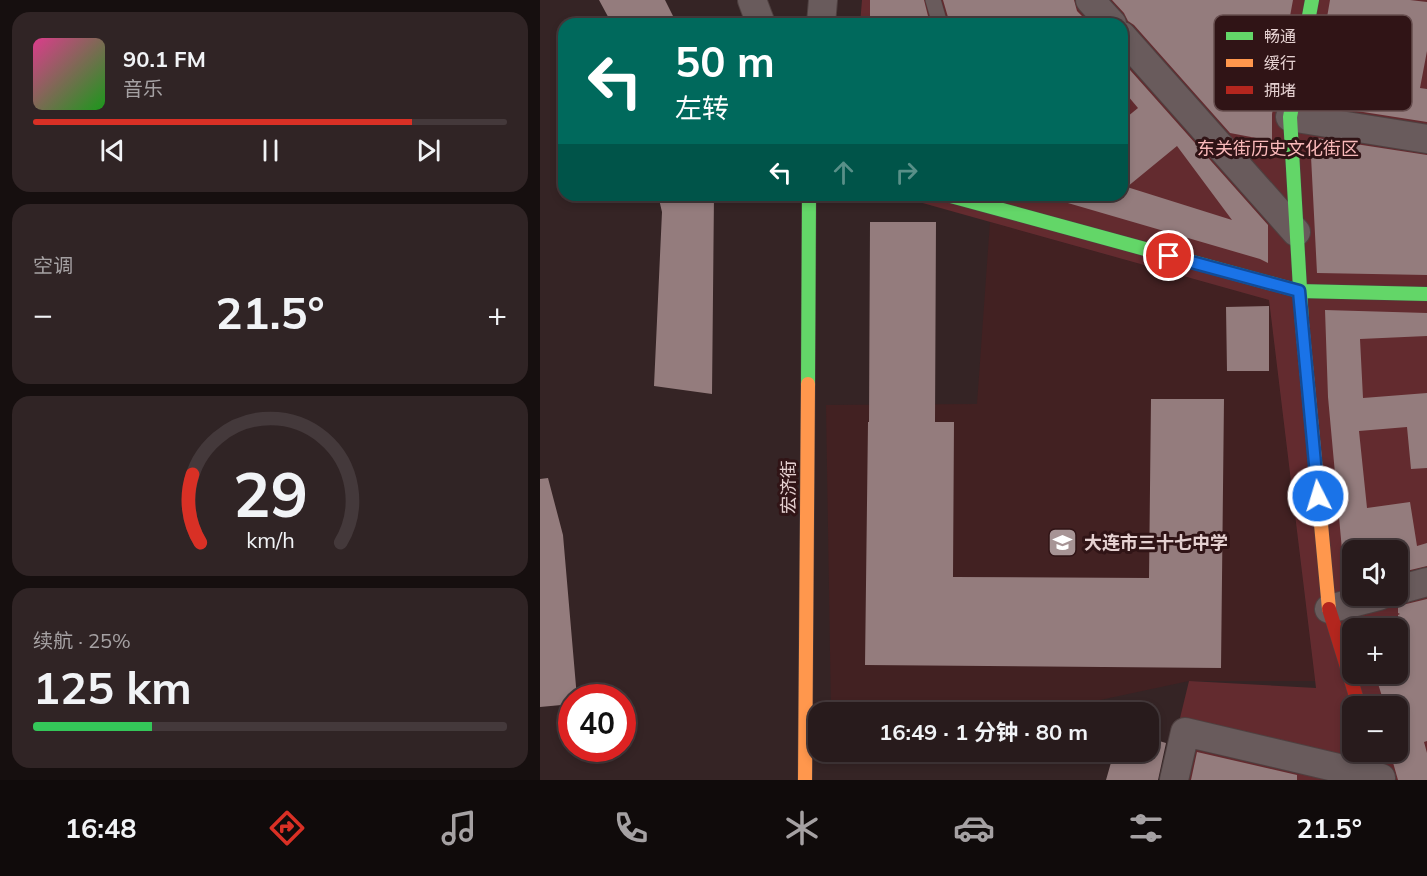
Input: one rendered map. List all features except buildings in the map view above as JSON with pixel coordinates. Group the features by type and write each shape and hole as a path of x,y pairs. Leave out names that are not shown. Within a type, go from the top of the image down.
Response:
{"street":[{"path":"752,0 759,18"},
{"path":"822,18 824,0"},
{"path":"1090,0 1106,18"},
{"path":"1309,15 1312,0"},
{"path":"1128,43 1296,232"},
{"path":"1291,111 1299,291 1329,609 1356,696"},
{"path":"1290,117 1427,139"},
{"name":"宏济街","path":"805,780 809,201"},
{"path":"994,202 1299,291 1427,294"},
{"path":"1408,587 1427,582"},
{"path":"1329,609 1342,606"},
{"path":"1174,780 1185,732 1379,770"}],"lane":[{"path":"933,0 938,18"}],"shaded area":[{"name":"大连市三十七中学","path":"990,222 1269,300 1315,681 1189,681 1091,702 831,702 826,405 977,404"}],"green space":[{"name":"东关街历史文化街区","path":"862,0 1427,0 1427,780 1165,780 1189,681 1316,688 1269,300 915,201 1128,201 1128,18 860,18"}],"traffic: fast":[{"path":"1309,15 1312,0"},
{"path":"1291,111 1302,323"},
{"path":"808,384 809,201"},
{"path":"969,201 1299,291 1427,294"}],"traffic: slow":[{"path":"1302,323 1329,609"},
{"path":"805,780 808,384"}],"traffic: jam":[{"path":"1329,609 1356,696"}],"place":[{"name":"大连市三十七中学","path":"1063,543"}],"route":[{"path":"1169,256 1299,291 1318,496"}]}
